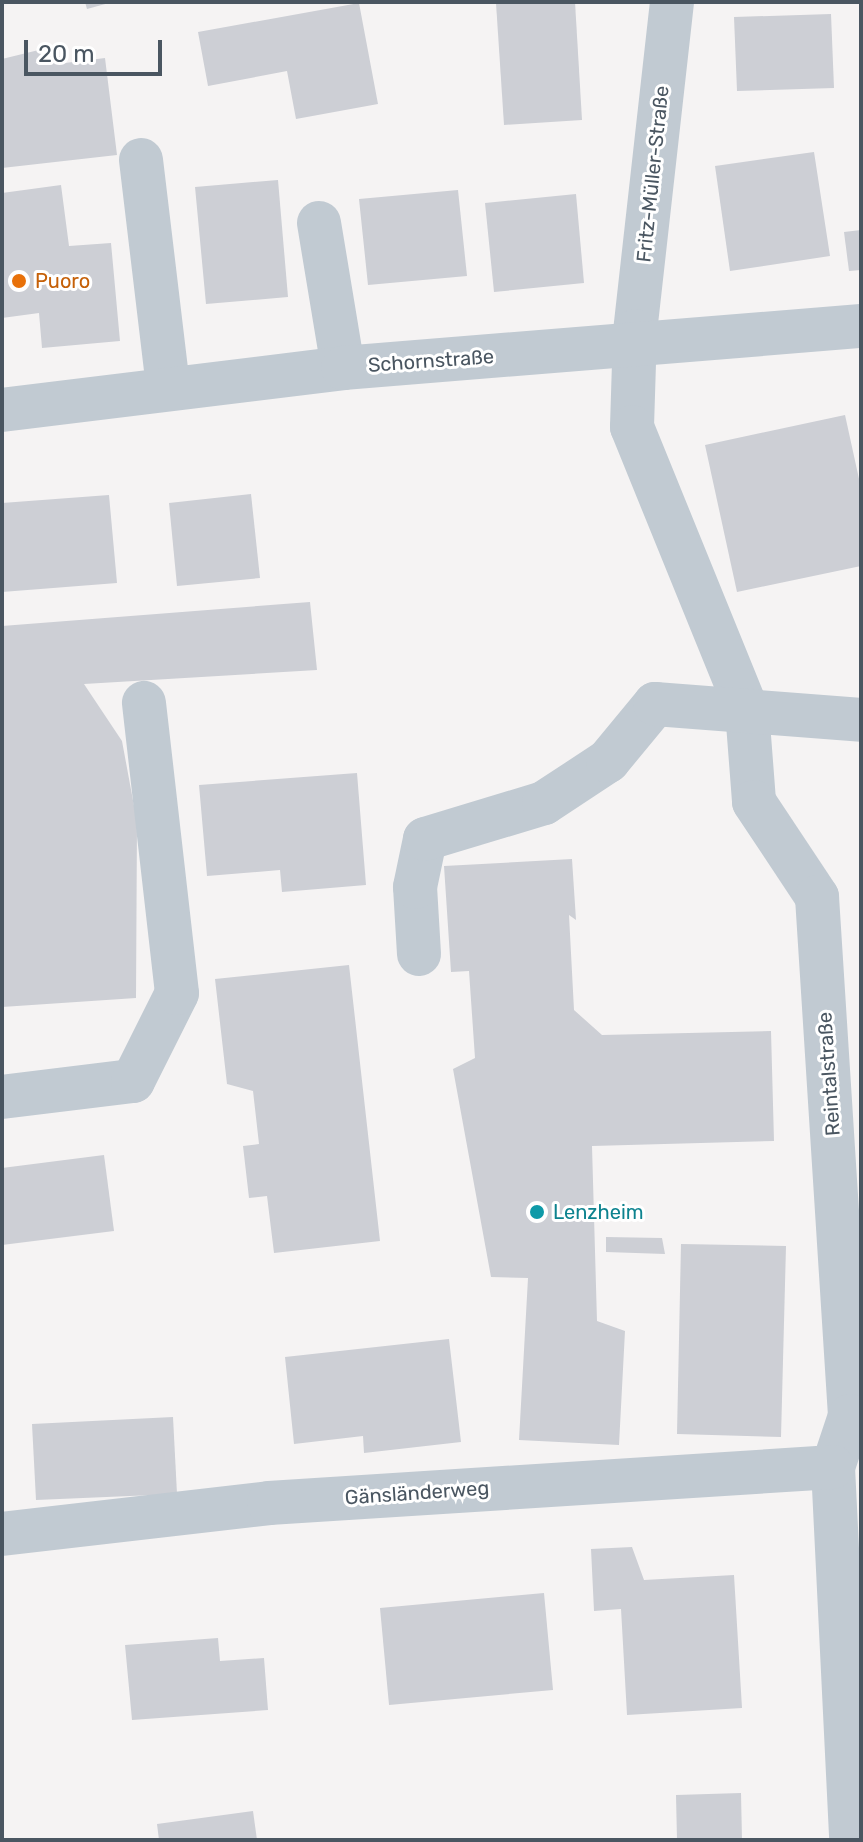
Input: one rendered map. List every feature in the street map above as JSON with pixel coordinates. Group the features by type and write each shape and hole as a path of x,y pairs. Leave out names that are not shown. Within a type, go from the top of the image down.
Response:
{"street":[{"name":"Fritz-Müller-Straße","path":"636,346 672,2"},
{"path":"141,160 168,388"},
{"path":"319,223 343,368"},
{"name":"Schornstraße","path":"2,410 343,368 861,326"},
{"name":"Reintalstraße","path":"636,346 632,427 747,710 754,802 817,897 856,1417 833,1467 851,1840"},
{"path":"2,1097 133,1081 177,993 144,703"},
{"path":"419,954 415,887 425,839 544,803 608,761 655,704 861,720"},
{"name":"Gänsländerweg","path":"2,1534 269,1503 833,1467"}],"building":[{"path":"85,2 109,2 109,3 87,9"},
{"path":"575,2 582,120 504,125 496,3"},
{"path":"359,3 378,104 296,119 287,71 208,86 198,32"},
{"path":"831,14 834,88 737,91 734,17"},
{"path":"51,47 65,63 105,58 117,155 2,168 2,59"},
{"path":"814,152 830,256 730,271 715,166"},
{"path":"278,180 288,297 206,304 195,187"},
{"path":"61,185 69,246 111,243 120,341 42,348 39,313 2,318 2,193"},
{"path":"458,190 467,276 368,285 359,199"},
{"path":"576,194 584,283 494,292 485,203"},
{"path":"861,230 861,270 849,271 844,232"},
{"path":"845,415 861,488 861,566 737,592 705,445"},
{"path":"251,494 260,578 177,586 169,503"},
{"path":"109,495 117,583 2,592 2,503"},
{"path":"310,602 317,670 84,684 122,741 137,822 136,998 2,1007 2,626"},
{"path":"357,773 366,885 282,892 280,870 207,876 199,785"},
{"name":"Lenzheim","path":"572,859 576,920 569,915 574,1010 602,1035 771,1031 774,1141 592,1146 597,1321 625,1331 619,1445 519,1440 528,1278 491,1277 453,1069 475,1058 469,971 451,972 444,866"},
{"path":"349,965 380,1241 274,1253 267,1196 249,1198 243,1146 259,1144 253,1091 227,1084 215,979"},
{"path":"104,1155 114,1231 2,1245 2,1168"},
{"path":"606,1237 662,1238 665,1254 606,1252"},
{"path":"681,1244 786,1246 781,1437 677,1434"},
{"path":"449,1339 461,1442 364,1453 363,1436 294,1444 285,1357"},
{"path":"173,1417 177,1494 36,1500 32,1424"},
{"path":"632,1547 644,1580 734,1575 742,1708 627,1715 621,1609 594,1611 591,1549"},
{"path":"544,1593 553,1690 389,1705 380,1608"},
{"path":"218,1638 220,1661 264,1658 268,1710 132,1720 125,1645"},
{"path":"741,1793 742,1840 677,1840 676,1795"},
{"path":"253,1811 257,1840 159,1840 157,1824"}],"place":[{"name":"Puoro","path":"19,281"},
{"name":"Lenzheim","path":"537,1212"}]}
